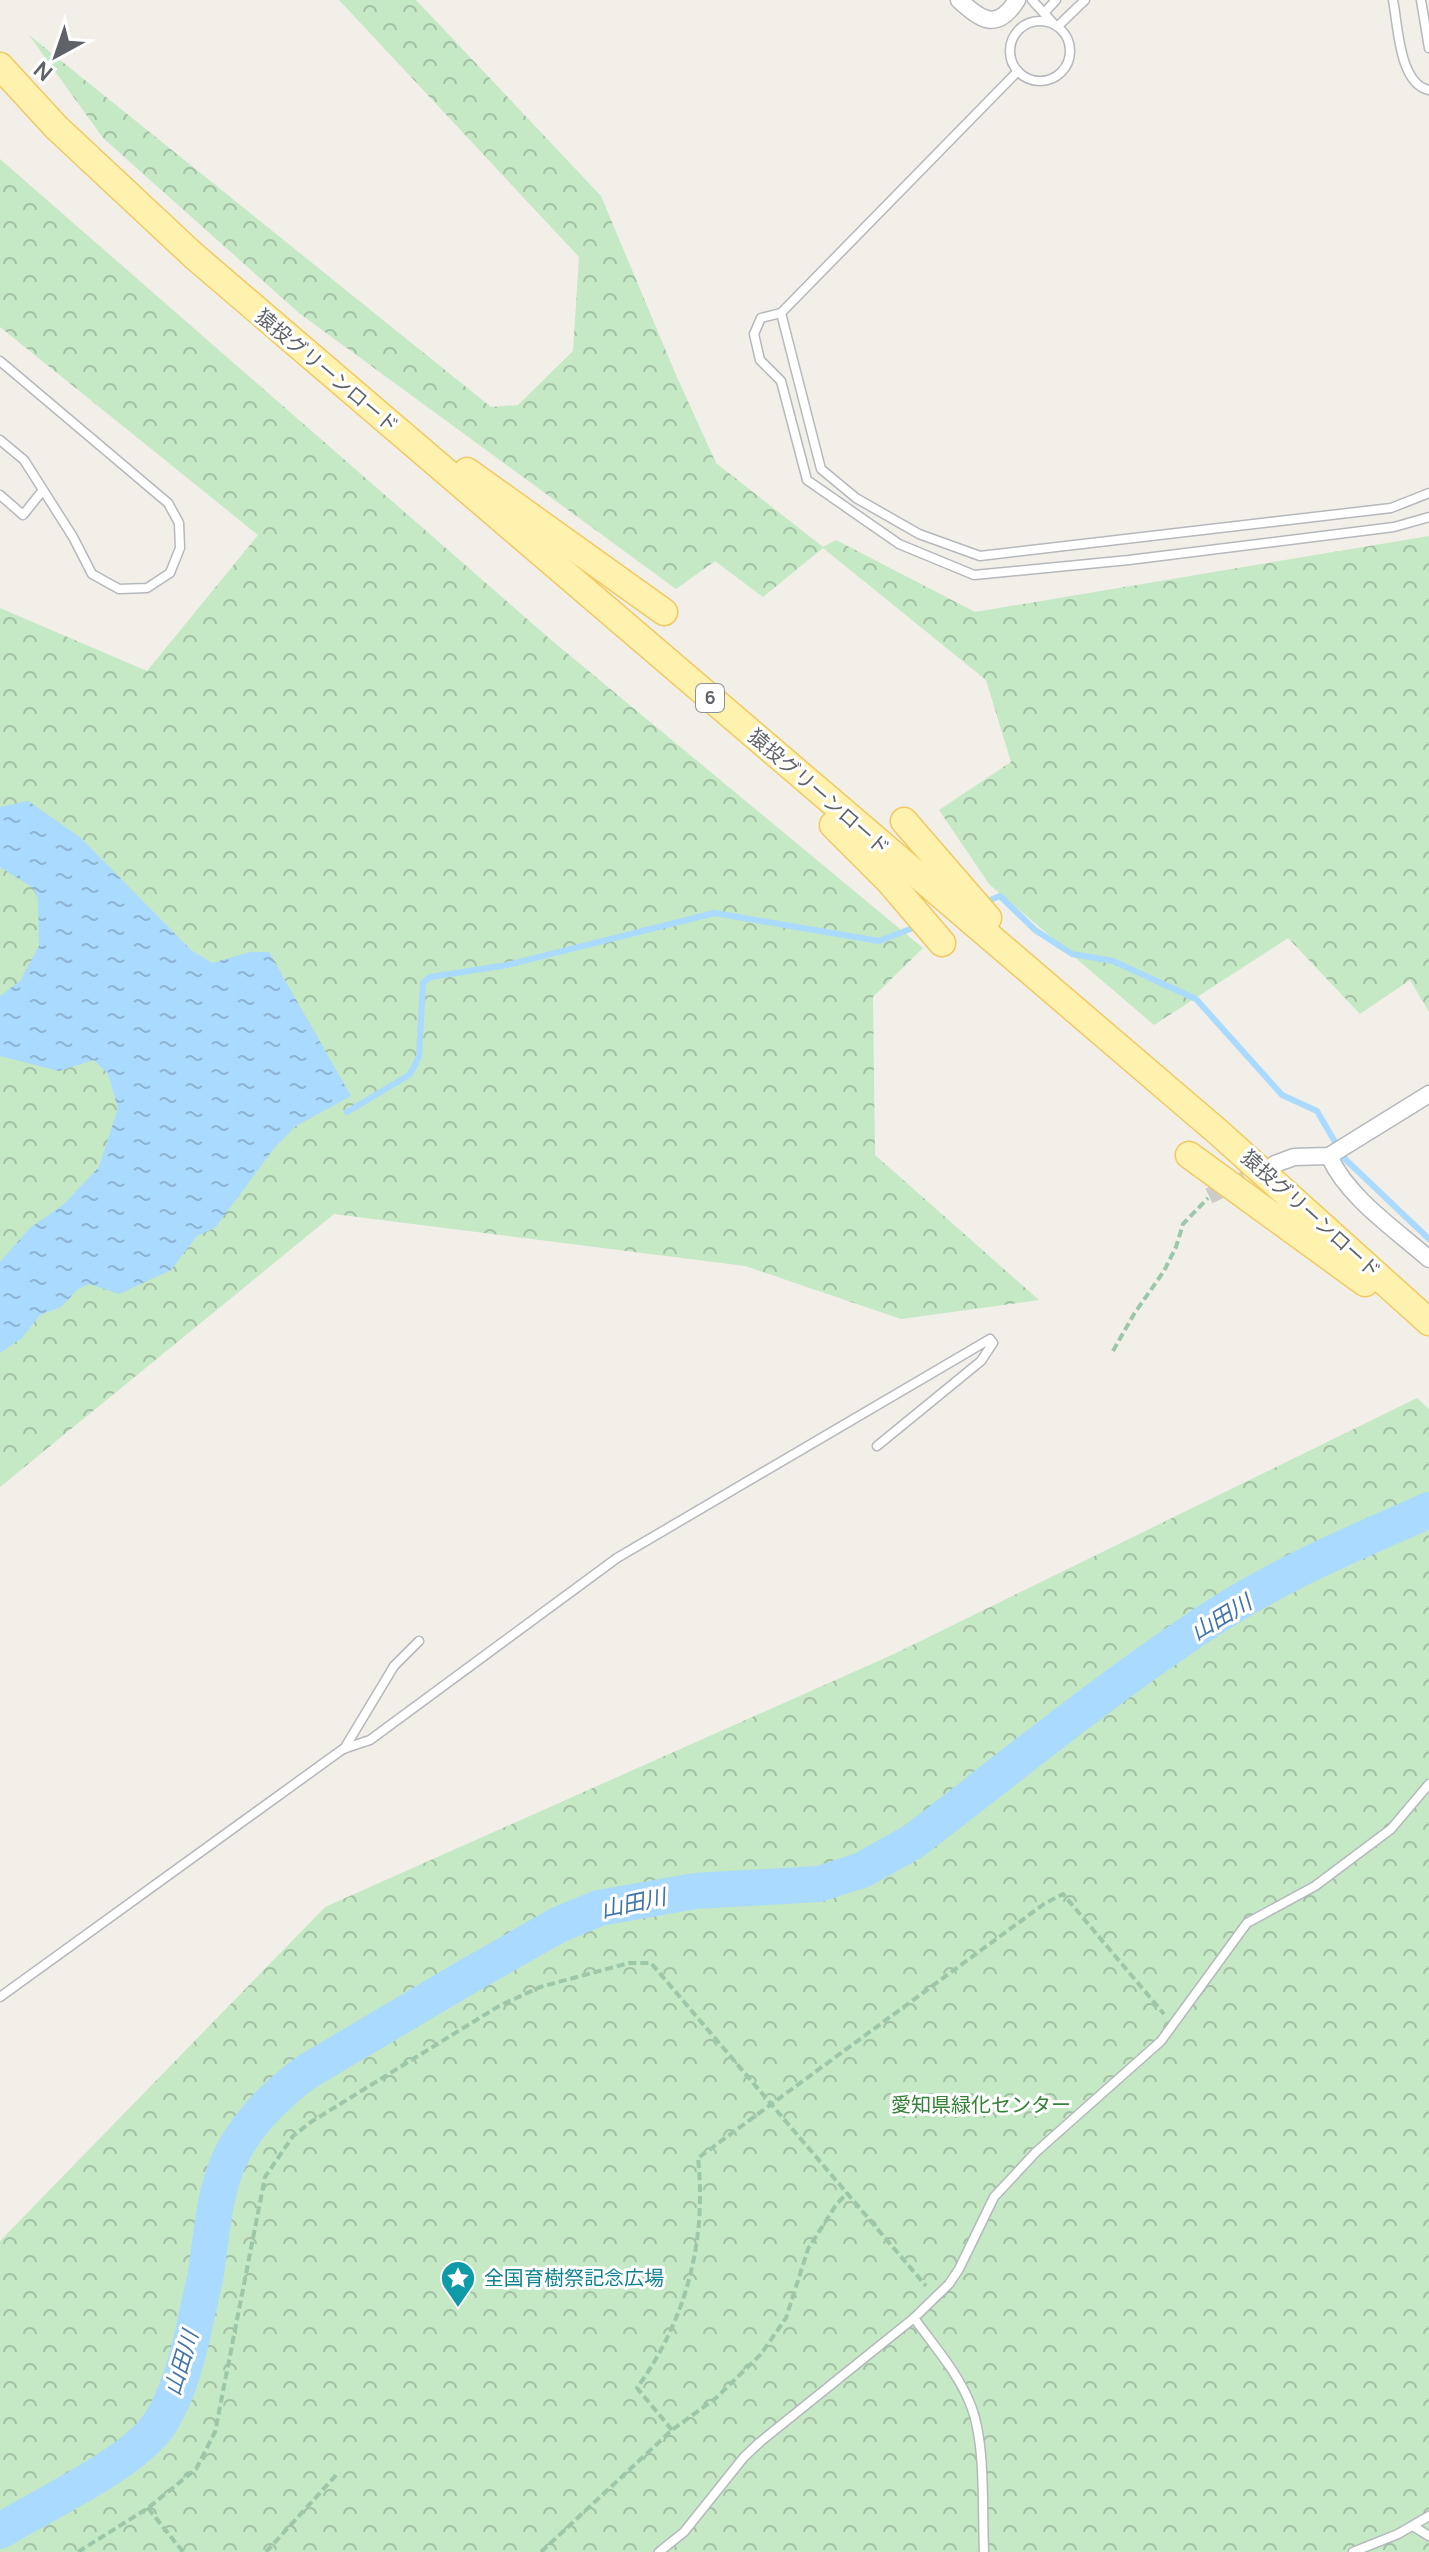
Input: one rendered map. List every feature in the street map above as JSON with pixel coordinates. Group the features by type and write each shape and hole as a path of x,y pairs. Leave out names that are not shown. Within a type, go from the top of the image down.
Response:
{"main road":[{"name":"猿投グリーンロード","path":"0,66 119,189 1218,1132 1429,1322"},
{"path":"358,397 509,499 664,612"},
{"path":"544,556 579,595 819,811 889,881 942,943"},
{"path":"904,821 950,878 992,922 1183,1094 1218,1132"},
{"path":"1189,1155 1429,1330"}],"street":[{"path":"959,0 982,20 996,20 1017,0"},
{"path":"1275,1164 1294,1157 1329,1156 1429,1094"},
{"path":"1329,1156 1336,1172 1361,1199 1429,1259"}],"lane":[{"path":"1032,0 1068,37 1071,47 1070,58 1060,75 1040,82 1030,80 1018,71 1011,59 1010,49 1017,31 1034,21 1056,25"},
{"path":"1044,13 1056,0"},
{"path":"1056,25 1085,0"},
{"path":"1393,0 1409,77 1429,90"},
{"path":"1421,0 1429,48"},
{"path":"1018,71 781,313 761,318 754,334 760,360 781,381 807,480 899,544 974,575 1129,560 1394,527 1429,517"},
{"path":"781,313 821,469 856,498 919,534 980,556 1391,508 1429,493"},
{"path":"0,361 168,503 179,523 180,548 170,573 147,588 119,589 92,574 24,460 0,440"},
{"path":"0,495 23,515 43,490"},
{"path":"0,1997 343,1749 370,1740 617,1558 990,1339 993,1343 981,1361 877,1446"},
{"path":"343,1749 394,1666 419,1641"},
{"path":"659,2552 684,2532 744,2457 760,2442 914,2318 935,2297 959,2269 994,2197 1012,2175 1161,2041 1247,1923 1315,1886 1391,1829 1429,1784"},
{"path":"914,2318 971,2404 978,2431 984,2552"},
{"path":"1353,2552 1429,2516"},
{"path":"1413,2526 1429,2536"}],"path":[{"path":"1113,1351 1164,1271 1183,1224 1209,1196"},
{"path":"672,2430 637,2388 670,2334 690,2280 700,2213 698,2158 1044,1904 1063,1894 1173,2025"},
{"path":"78,2552 148,2508 196,2469 215,2432 265,2177 293,2136 499,2006 540,1987 629,1963 651,1963 935,2297"},
{"path":"541,2552 672,2430 716,2398 761,2354 786,2318 808,2249 847,2193"},
{"path":"266,2552 339,2472"},
{"path":"148,2508 183,2552"}],"green space":[{"path":"339,0 416,0 601,196 716,463 823,547 836,540 975,612 1429,536 1429,1012 1410,980 1360,1014 1288,938 1154,1025 989,884 939,810 1011,762 986,680 823,548 763,597 715,561 676,589 299,313 103,138 29,35 491,407 518,405 573,351 579,257"},
{"path":"0,159 550,639 923,948 873,997 875,1155 1039,1300 901,1319 745,1266 334,1214 0,1487 0,608 147,671 258,535 0,327"},
{"name":"愛知県緑化センター","path":"1417,1398 1429,1409 1429,2552 0,2552 0,2241 325,1907 894,1654"}],"water":[{"path":"28,801 81,838 191,950 212,963 250,952 269,952 351,1096 296,1126 275,1147 215,1228 197,1236 171,1270 119,1294 89,1284 78,1289 61,1307 40,1315 22,1338 0,1353 0,1262 30,1228 64,1204 99,1167 118,1108 108,1074 94,1060 59,1071 0,1056 0,996 20,981 39,946 38,899 33,888 0,867 0,807"}],"waterway":[{"path":"985,902 1000,896 1035,930 1072,954 1113,961 1196,999 1282,1095 1317,1111 1345,1159 1429,1239"},
{"path":"347,1112 409,1075 413,1069 419,1056 423,983 430,977 507,965 714,913 879,941 918,926"},
{"name":"山田川","path":"0,2531 109,2468 130,2453 160,2423 176,2391 187,2356 206,2273 218,2195 227,2164 258,2116 308,2071 558,1925 599,1908 695,1891 819,1884 862,1870 914,1841 1100,1697 1216,1616 1293,1572 1429,1510"}],"tunnel":[{"path":"1209,1196 1265,1169"}],"place":[{"name":"全国育樹祭記念広場","path":"458,2309"}]}
